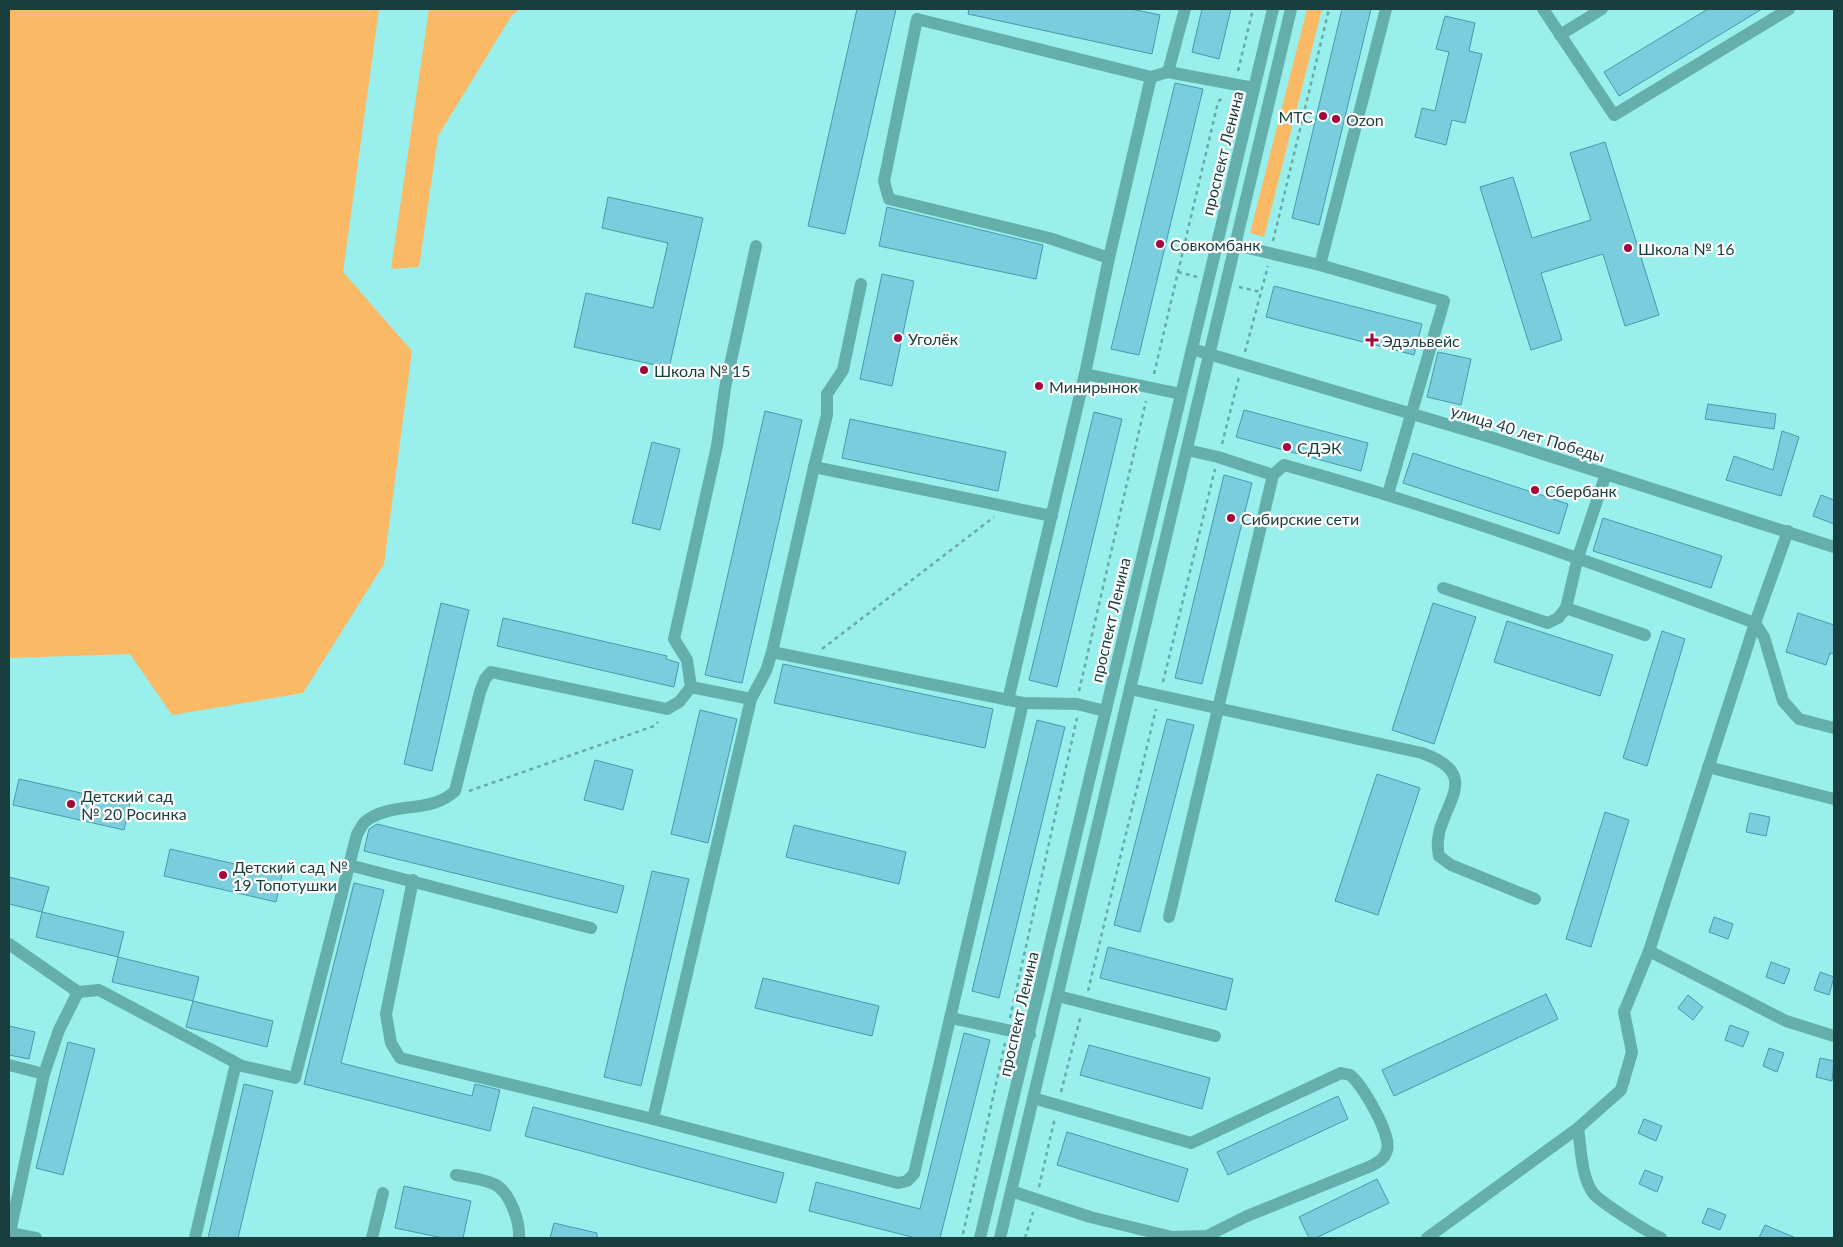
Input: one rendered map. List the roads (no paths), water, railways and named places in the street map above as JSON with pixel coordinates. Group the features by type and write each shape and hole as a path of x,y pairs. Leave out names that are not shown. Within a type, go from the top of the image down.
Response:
{"street":[{"path":"1168,72 1185,9"},
{"name":"проспект Ленина","path":"980,1238 1030,1035 1105,711 1273,9"},
{"name":"проспект Ленина","path":"1000,1238 1291,9"},
{"path":"1320,265 1386,9"},
{"path":"1543,9 1614,115 1789,9"},
{"path":"1560,35 1602,9"},
{"path":"1109,258 1049,238 889,199 884,181 918,14 1151,77 1168,72 1254,88"},
{"path":"1008,700 1085,374 1109,258 1151,77"},
{"path":"1235,245 1320,265 1444,301 1388,494"},
{"path":"9,944 78,992 99,990 236,1063 295,1078 358,834 365,821 391,810 436,803 447,798 455,791 480,692 491,672 667,709 679,702 691,687 687,660 674,639 717,446 725,388 756,246"},
{"path":"653,1119 750,699 766,671 772,652 827,415 827,394 843,370 861,284"},
{"name":"улица 40 лет Победы","path":"1192,349 1410,415 1490,437 1834,547"},
{"path":"1085,374 1181,394"},
{"path":"1187,450 1218,457 1273,475"},
{"path":"1169,917 1273,475 1284,465 1388,494 1578,557 1756,623 1764,637 1783,701 1799,719 1834,728"},
{"path":"814,467 1052,516"},
{"path":"1443,588 1548,623 1558,618 1566,608 1578,557 1606,474"},
{"path":"1427,1238 1578,1128 1621,1090 1632,1052 1624,1012 1649,951 1756,623 1788,532"},
{"path":"1566,608 1645,635"},
{"path":"772,652 1023,704 1077,704 1105,711"},
{"path":"691,687 750,699"},
{"path":"1130,689 1412,751 1440,760 1452,770 1456,783 1436,843 1439,856 1451,865 1535,899"},
{"path":"413,880 386,1014 391,1043 400,1058 653,1119 898,1183 907,1181 914,1174 1023,704"},
{"path":"1708,768 1834,799"},
{"path":"349,865 413,880 591,928"},
{"path":"1649,951 1786,1021 1834,1036"},
{"path":"36,1238 9,1234 44,1074 59,1030 78,992"},
{"path":"1058,996 1215,1036"},
{"path":"951,1018 1030,1035"},
{"path":"195,1238 236,1063"},
{"path":"9,1065 44,1074"},
{"path":"1012,1191 1090,1217 1172,1237 1206,1236 1247,1216 1365,1169 1383,1159 1387,1151 1386,1134 1364,1092 1350,1075 1341,1073 1191,1143 1034,1098"},
{"path":"1578,1128 1583,1166 1593,1193 1649,1233 1661,1238"},
{"path":"456,1174 495,1184 507,1196 519,1231 519,1238"},
{"path":"372,1238 383,1193"}],"place":[{"name":"МТС","path":"1323,116"},
{"name":"Ozon","path":"1336,119"},
{"name":"Совкомбанк","path":"1160,244"},
{"name":"Школа № 16","path":"1628,248"},
{"name":"Уголёк","path":"898,338"},
{"name":"Эдэльвейс","path":"1372,340"},
{"name":"Школа № 15","path":"644,370"},
{"name":"Минирынок","path":"1039,386"},
{"name":"СДЭК","path":"1287,447"},
{"name":"Сбербанк","path":"1535,490"},
{"name":"Сибирские сети","path":"1231,518"},
{"name":"Детский сад № 20 Росинка","path":"71,804"},
{"name":"Детский сад № 19 Топотушки","path":"223,875"}]}
